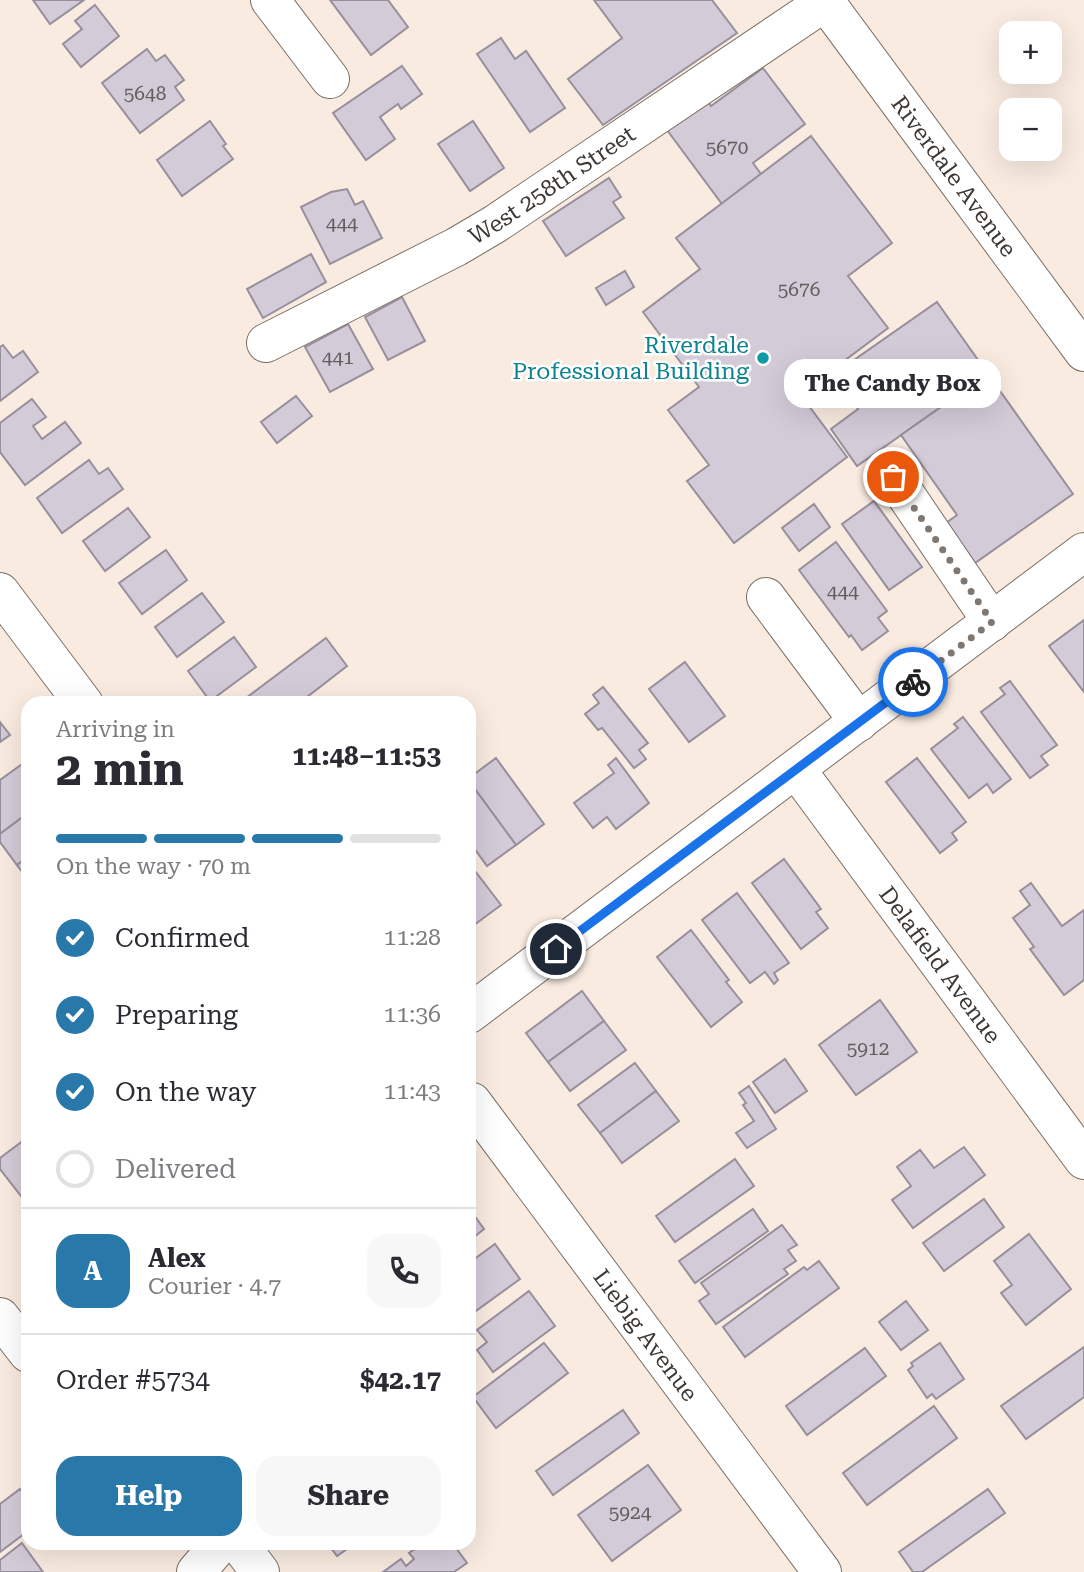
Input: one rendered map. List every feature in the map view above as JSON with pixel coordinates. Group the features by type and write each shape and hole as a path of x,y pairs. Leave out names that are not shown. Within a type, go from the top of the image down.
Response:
{"street":[{"path":"270,0 331,79"},
{"name":"West 258th Street","path":"266,343 495,225 825,1"},
{"name":"Riverdale Avenue","path":"825,1 1084,352"},
{"path":"893,477 992,622"},
{"path":"476,1009 1084,552"},
{"path":"0,592 78,696"},
{"path":"766,597 859,722"},
{"name":"Delafield Avenue","path":"796,769 1084,1160"},
{"name":"Liebig Avenue","path":"476,1107 822,1572"},
{"path":"0,1317 21,1344"},
{"path":"196,1572 215,1550"},
{"path":"244,1550 260,1572"}],"building":[{"path":"33,0 84,0 50,24"},
{"path":"330,0 388,0 408,27 371,55"},
{"path":"594,0 712,0 737,33 603,125 568,79 622,38"},
{"path":"95,5 119,36 81,67 63,44 82,29 75,21"},
{"path":"501,38 515,59 526,51 565,108 530,132 477,54"},
{"path":"147,49 156,61 165,55 184,80 175,87 184,100 140,133 102,83"},
{"path":"402,66 422,94 401,109 398,104 380,117 395,139 366,160 333,113"},
{"path":"763,68 805,124 753,163 761,174 722,204 667,130 707,100 711,106"},
{"path":"210,121 233,159 182,196 157,160"},
{"path":"473,121 504,168 470,191 438,144"},
{"name":"Riverdale Professional Building","path":"811,136 892,243 848,276 888,328 800,394 847,457 734,543 687,481 709,465 668,410 699,387 643,312 700,269 676,238"},
{"path":"609,178 621,197 613,202 624,218 566,256 543,221"},
{"path":"347,189 355,205 363,201 382,238 330,264 301,207 331,192"},
{"path":"311,254 326,282 263,318 247,289"},
{"path":"625,271 634,287 606,305 596,288"},
{"path":"402,297 425,341 388,360 365,317"},
{"path":"937,302 988,374 857,466 831,429 858,409 834,374"},
{"path":"348,324 373,369 330,392 305,347"},
{"path":"3,345 13,358 23,351 38,372 0,401 0,347"},
{"path":"988,374 1073,494 975,563 946,523 957,515 901,435"},
{"path":"296,396 312,416 277,443 261,422"},
{"path":"32,399 46,417 33,426 42,439 65,422 81,443 25,485 0,452 0,423"},
{"path":"89,460 99,474 108,468 123,489 62,533 37,498"},
{"path":"874,501 922,567 889,590 842,524"},
{"path":"814,504 830,527 799,551 782,528"},
{"path":"128,508 150,537 105,571 83,541"},
{"path":"836,542 887,611 878,618 888,631 862,650 851,635 849,637 799,570"},
{"path":"166,550 187,580 142,614 119,583"},
{"path":"202,593 224,622 177,657 155,627"},
{"path":"1084,620 1084,692 1049,646"},
{"path":"234,637 256,667 217,696 206,696 188,671"},
{"path":"326,638 347,666 308,696 249,696"},
{"path":"685,662 725,716 689,742 649,689"},
{"path":"1010,681 1057,745 1041,756 1048,765 1030,778 981,712 1005,694 1000,688"},
{"path":"603,687 648,743 639,750 646,759 634,768 602,728 598,730 585,714 599,703 593,695"},
{"path":"963,717 1011,779 993,793 987,784 969,798 931,749 958,728 954,724"},
{"path":"0,722 10,735 0,742"},
{"path":"496,758 544,824 516,845 476,791 476,773"},
{"path":"616,758 649,803 616,829 607,817 593,828 574,803 614,773 608,765"},
{"path":"917,758 966,822 952,833 957,840 940,853 886,782"},
{"path":"21,765 21,818 0,834 0,780"},
{"path":"476,791 516,845 487,866 476,851"},
{"path":"21,818 21,862 17,865 0,842 0,834"},
{"path":"784,859 821,909 816,912 828,928 801,949 752,883"},
{"path":"476,872 501,905 476,924"},
{"path":"1031,883 1062,926 1084,910 1084,980 1064,995 1030,949 1034,947 1013,918 1030,905 1020,891"},
{"path":"737,893 789,963 774,973 778,980 774,984 765,972 750,983 702,920"},
{"path":"691,930 729,980 726,982 742,1002 711,1027 657,957"},
{"path":"582,991 604,1021 548,1062 526,1033"},
{"path":"880,1000 917,1052 856,1095 819,1045"},
{"path":"604,1021 626,1050 570,1091 548,1062"},
{"path":"785,1059 807,1091 775,1113 753,1082"},
{"path":"635,1063 656,1091 600,1133 578,1105"},
{"path":"749,1086 776,1129 747,1148 736,1133 754,1121 743,1105 746,1103 739,1093"},
{"path":"656,1091 679,1121 622,1163 600,1133"},
{"path":"21,1142 21,1196 0,1169 0,1158"},
{"path":"964,1147 985,1175 913,1228 892,1200 911,1186 897,1167 920,1150 934,1168"},
{"path":"735,1159 754,1186 675,1242 656,1216"},
{"path":"984,1199 1004,1227 944,1271 923,1243"},
{"path":"753,1209 768,1231 695,1283 679,1261"},
{"path":"476,1218 484,1229 476,1235"},
{"path":"782,1225 797,1245 788,1250 796,1261 784,1269 788,1274 716,1324 699,1301 709,1294 701,1283"},
{"path":"1029,1234 1071,1289 1026,1325 1001,1293 1012,1285 994,1261"},
{"path":"495,1244 520,1279 476,1311 476,1258"},
{"path":"819,1261 839,1288 745,1357 723,1327 804,1267 807,1270"},
{"path":"529,1291 555,1326 493,1372 477,1350 487,1342 477,1330"},
{"path":"906,1301 928,1330 901,1350 879,1322"},
{"path":"544,1343 568,1373 496,1428 476,1401 476,1395"},
{"path":"940,1343 964,1379 936,1399 932,1394 927,1398 908,1370 913,1366 911,1363"},
{"path":"1084,1347 1084,1397 1026,1439 1001,1406"},
{"path":"865,1348 886,1376 807,1435 786,1406"},
{"path":"934,1406 957,1438 867,1505 843,1473"},
{"path":"623,1410 639,1433 553,1495 536,1471"},
{"path":"648,1465 681,1510 612,1561 578,1515"},
{"path":"988,1489 1005,1513 922,1572 913,1572 899,1552"},
{"path":"21,1490 21,1536 0,1552 0,1504"},
{"path":"21,1544 21,1550 27,1550 43,1572 0,1572 0,1560"},
{"path":"332,1550 346,1550 337,1556"},
{"path":"413,1550 457,1550 467,1563 454,1572 383,1572 401,1559 406,1566 414,1559 409,1553"}],"way so far":[{"path":"893,477 992,622 913,682"}],"place":[{"name":"Riverdale Professional Building","path":"763,358"},
{"name":"The Candy Box","path":"893,477"}],"route":[{"path":"556,949 913,682"}]}
